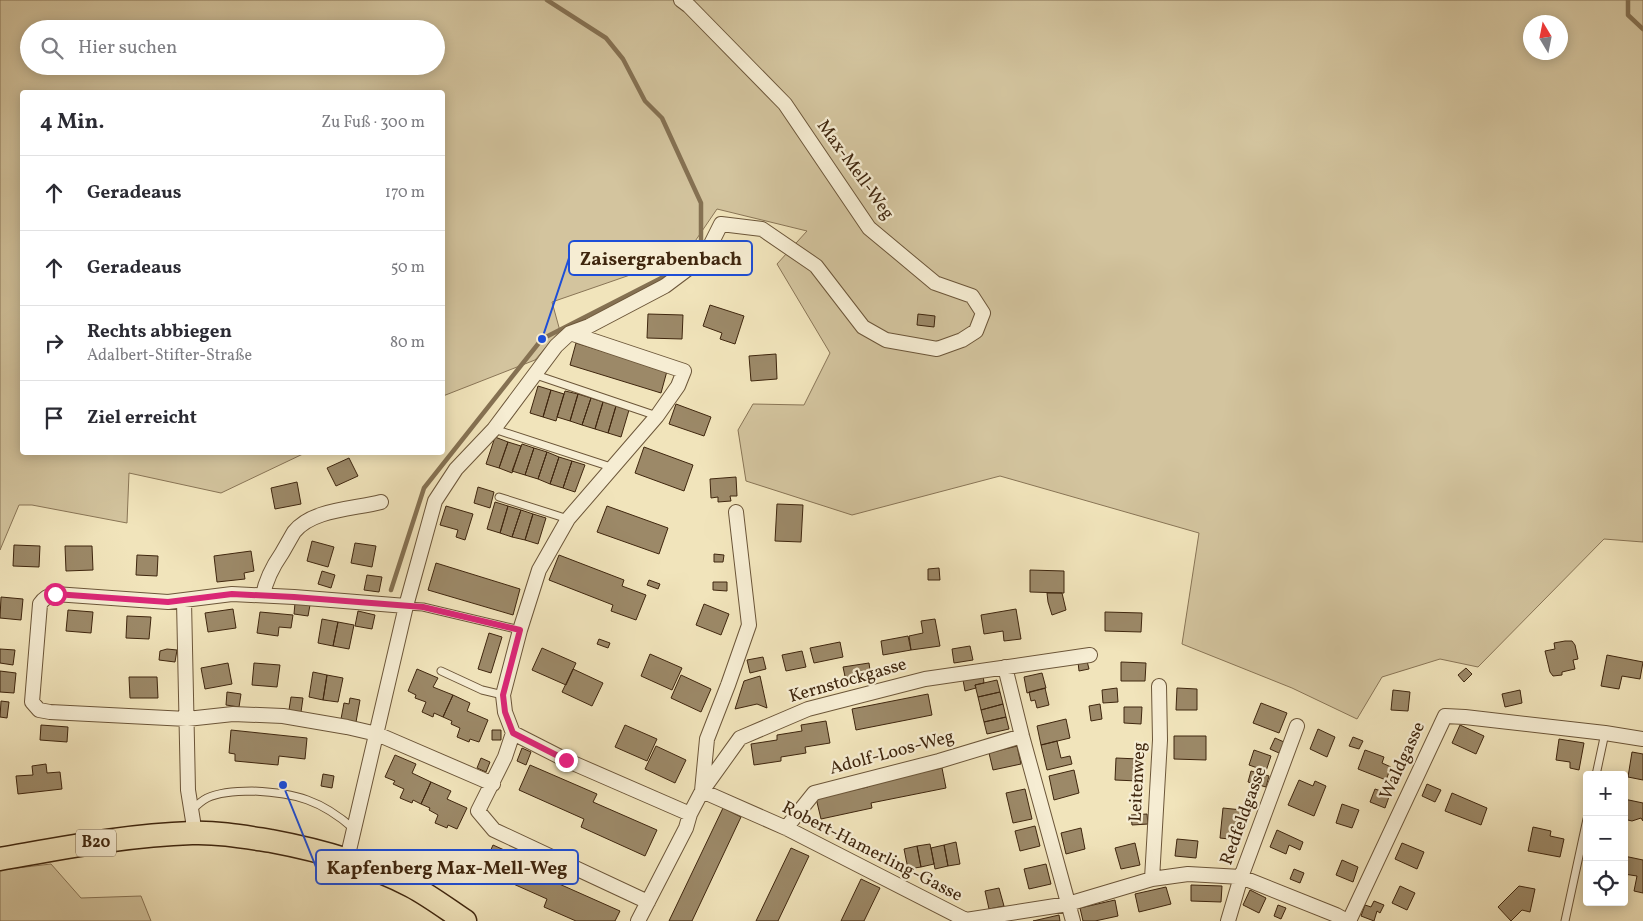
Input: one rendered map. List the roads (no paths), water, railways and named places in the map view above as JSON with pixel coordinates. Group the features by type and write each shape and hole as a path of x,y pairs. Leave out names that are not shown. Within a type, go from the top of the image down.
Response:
{"main road":[{"name":"B20","path":"0,859 152,836 193,833 238,835 311,849 347,859 409,885 432,898 465,921"}],"street":[{"name":"Max-Mell-Weg","path":"347,859 406,606 436,501 456,469 494,429 556,346 570,333 589,326 665,286 706,256 721,224 762,228 816,266 863,327 886,340 936,349 962,340 976,331 983,313 972,296 934,283 870,228 785,104 681,0"},
{"path":"570,333 684,371 678,386 657,416 568,519 539,570 520,630 503,695 505,712 513,733 493,784 478,811 494,830 648,902"},
{"path":"263,595 269,574 295,532 308,520 333,512 381,502"},
{"path":"638,921 686,828 690,814 702,791 708,739 749,625 736,512"},
{"path":"406,606 263,595 232,594 168,602 55,594 46,598 40,604 32,702 39,710 50,712 187,718 233,714 282,716 347,726 377,734 493,784"},
{"path":"184,601 188,790 192,810 193,833"},
{"name":"Kernstockgasse","path":"702,791 740,738 808,709 925,679 1090,655"},
{"path":"1005,667 1073,921"},
{"name":"Leitenweg","path":"1152,878 1160,740 1159,686"},
{"name":"Waldgasse","path":"1348,921 1445,716 1465,716 1643,739"},
{"name":"Redfeldgasse","path":"1228,921 1241,877 1297,726"},
{"path":"513,733 566,760 690,814"},
{"name":"Adolf-Loos-Weg","path":"786,828 814,792 939,761 1022,736"},
{"name":"Robert-Hamerling-Gasse","path":"702,791 786,828 966,921 1068,904 1152,878 1188,874 1241,877 1348,921"}],"lane":[{"path":"536,375 657,416"},
{"path":"494,429 611,467"},
{"path":"499,497 568,519"},
{"path":"406,606 423,607 520,630"},
{"path":"441,671 482,690 503,695"},
{"path":"1597,771 1605,733"},
{"path":"192,810 206,798 225,793 244,791 282,792 319,804 354,829"},
{"path":"1566,921 1583,838"}],"waterway":[{"path":"547,0 606,38 623,59 645,101 662,118 701,203 701,241 685,264"},
{"path":"1628,0 1628,15 1643,29"},
{"path":"391,590 424,488 542,339 675,271"}],"place":[{"name":"Zaisergrabenbach","path":"542,339"},
{"name":"Kapfenberg Max-Mell-Weg","path":"283,785"}]}
